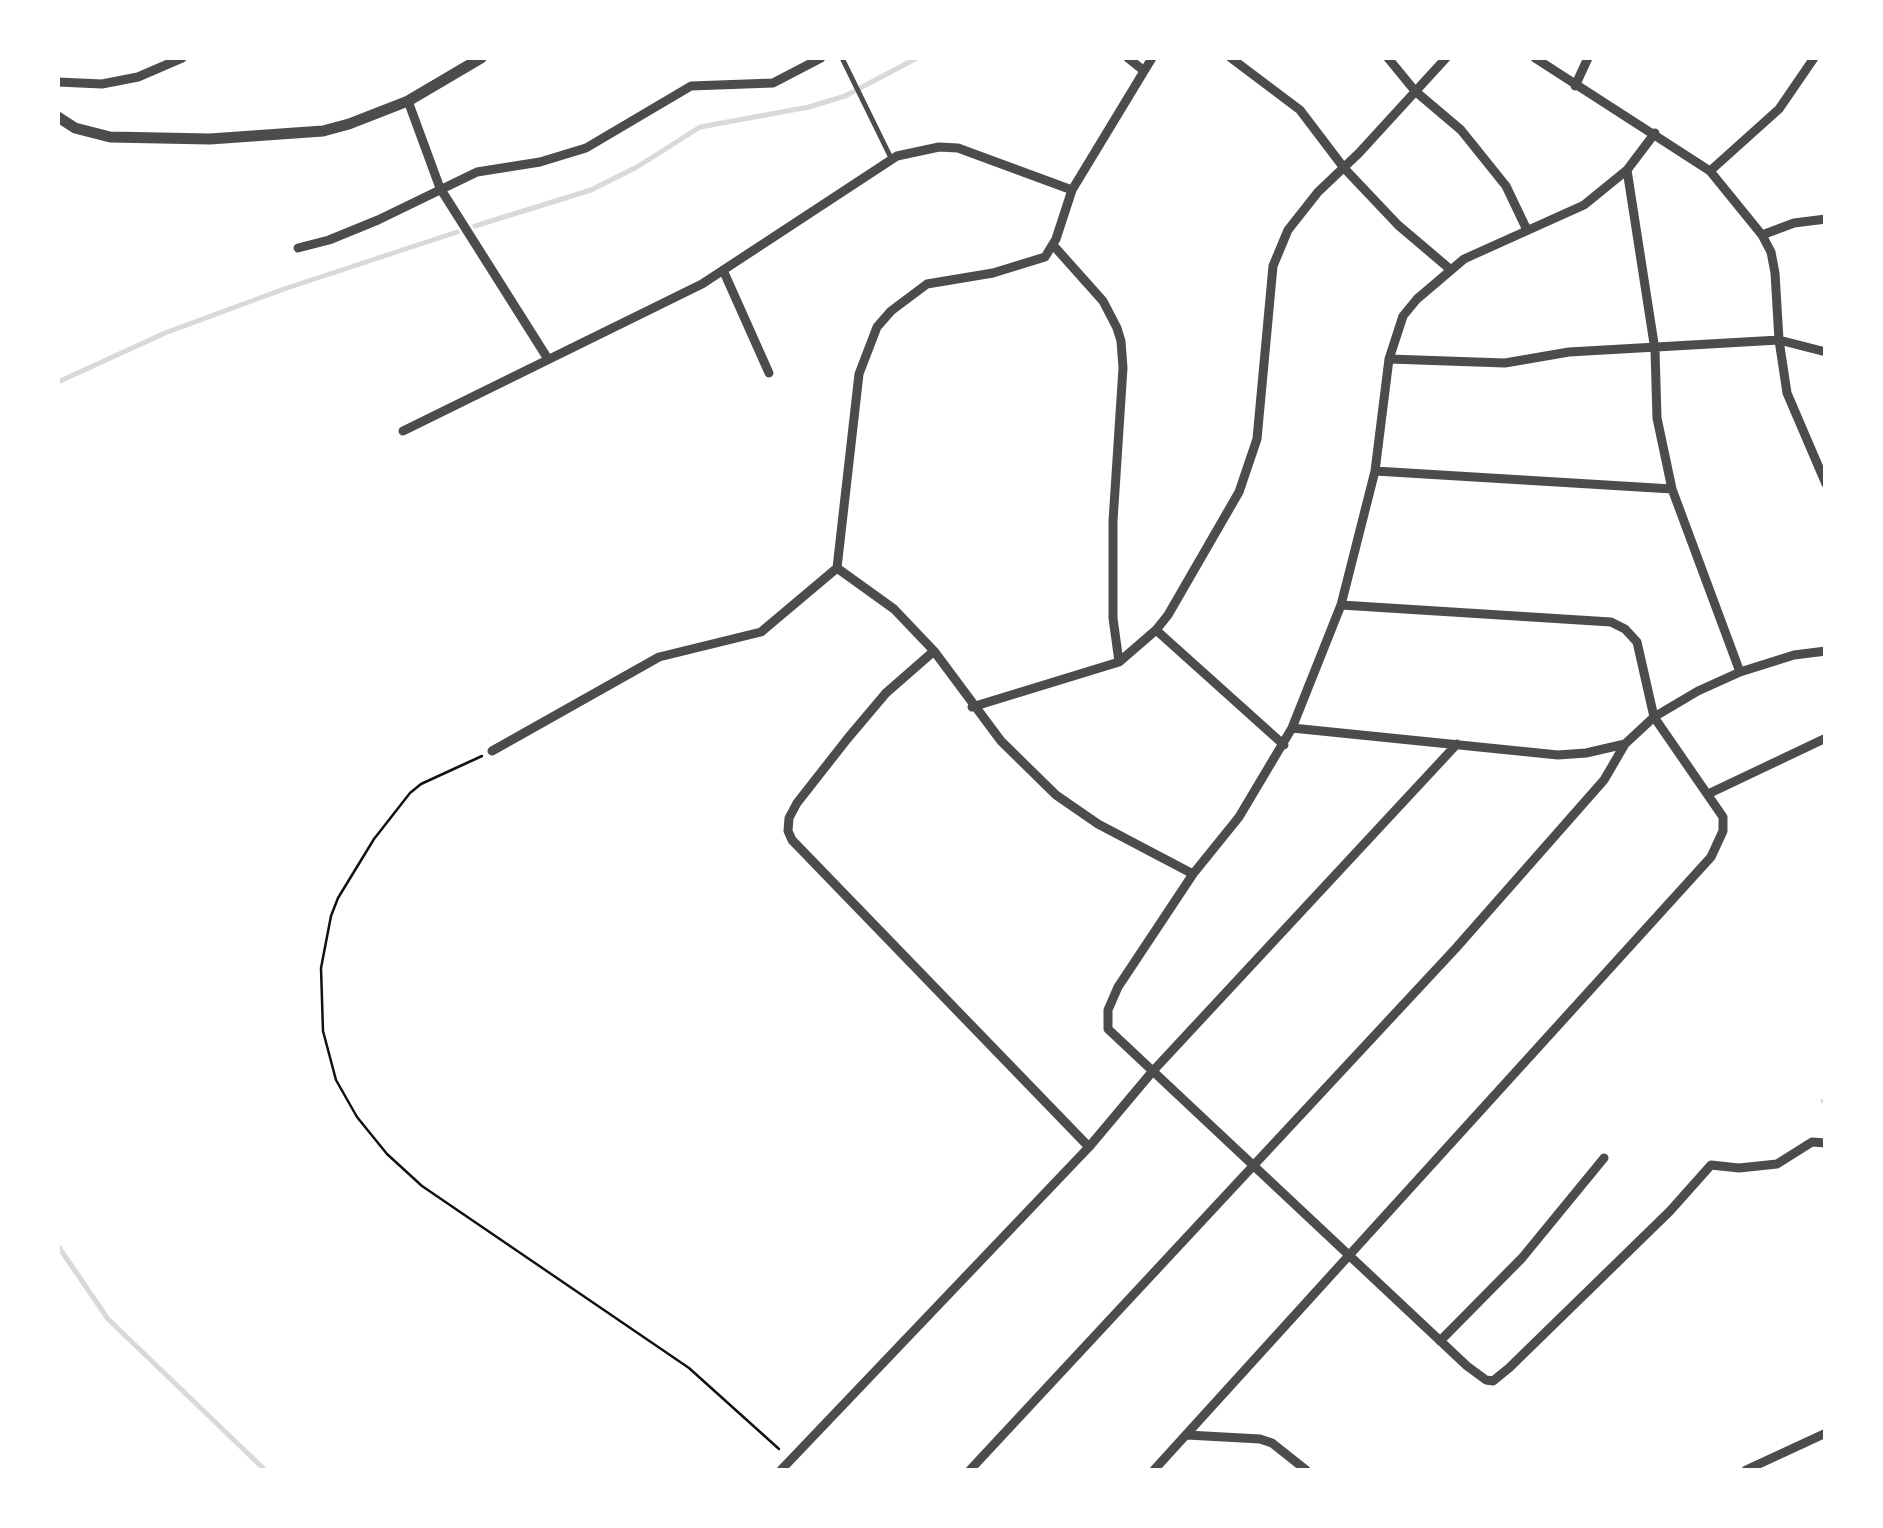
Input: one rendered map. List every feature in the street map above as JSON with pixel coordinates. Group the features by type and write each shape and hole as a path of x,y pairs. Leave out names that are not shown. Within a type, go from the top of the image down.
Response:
{"street":[{"path":"58,82 120,81 182,58"},
{"path":"58,117 76,128 110,137 210,140 323,131 408,101 481,58"},
{"path":"298,248 378,220 477,172 540,162 586,148 697,84 743,86 772,82 821,58"},
{"path":"1128,58 1143,70"},
{"path":"492,751 659,657 767,629 837,568 859,374 877,327 891,311 928,284 994,273 1046,257 1072,190 1152,58"},
{"path":"1231,58 1300,110 1344,168 1398,224 1451,270"},
{"path":"1388,58 1416,90 1461,130 1506,186 1527,230"},
{"path":"972,707 1119,662 1156,630 1239,492 1257,439 1267,364 1270,299 1280,247 1297,216 1446,58"},
{"path":"1535,58 1710,171 1762,235 1776,273 1779,340 1791,406 1826,484"},
{"path":"1576,86 1588,58"},
{"path":"1710,171 1779,109 1814,58"},
{"path":"408,101 440,188 548,359"},
{"path":"1656,133 1627,170 1576,210 1479,250 1451,270 1404,316 1389,359 1375,471 1340,605 1292,728 1239,817 1192,874 1118,987 1108,1010 1108,1029 1486,1380 1501,1376 1670,1211 1711,1165 1739,1168 1777,1164 1812,1142 1826,1143"},
{"path":"403,431 690,290 908,153 958,148 1072,190"},
{"path":"1627,170 1654,350 1657,418 1672,489 1740,672"},
{"path":"1762,235 1794,223 1826,219"},
{"path":"1053,245 1102,301 1120,341 1123,368 1113,520 1114,618 1119,662"},
{"path":"723,270 769,372"},
{"path":"1389,359 1480,364 1568,352 1779,340 1826,352"},
{"path":"1375,471 1672,489"},
{"path":"837,568 894,609 934,651 1000,741 1056,795 1098,824 1192,874"},
{"path":"1154,1470 1711,858 1722,839 1723,816 1654,717 1637,642 1618,624 1340,605"},
{"path":"1156,630 1284,746"},
{"path":"934,651 886,693 848,738 797,803 789,818 788,831 792,840 1089,1147"},
{"path":"970,1470 1456,948 1588,799 1611,771 1625,744 1654,717 1740,672 1794,655 1826,651"},
{"path":"1292,728 1558,755 1625,744"},
{"path":"1708,794 1826,738"},
{"path":"781,1470 1089,1147 1152,1072 1457,744"},
{"path":"1440,1341 1522,1258 1604,1158"},
{"path":"1746,1470 1826,1433"},
{"path":"1187,1435 1260,1439 1272,1443 1306,1470"},
{"path":"791,1460 803,1470"}],"lane":[{"path":"842,58 892,160"}],"path":[{"path":"492,751 410,793 374,839 338,898 321,968 323,1031 336,1080 357,1117 387,1154 422,1186 689,1368 791,1460"}],"waterway":[{"path":"475,226 591,190 637,167 700,127 809,107 845,96 917,58"},
{"path":"58,382 165,333 457,232"},
{"path":"58,1246 108,1319 265,1470"}]}
